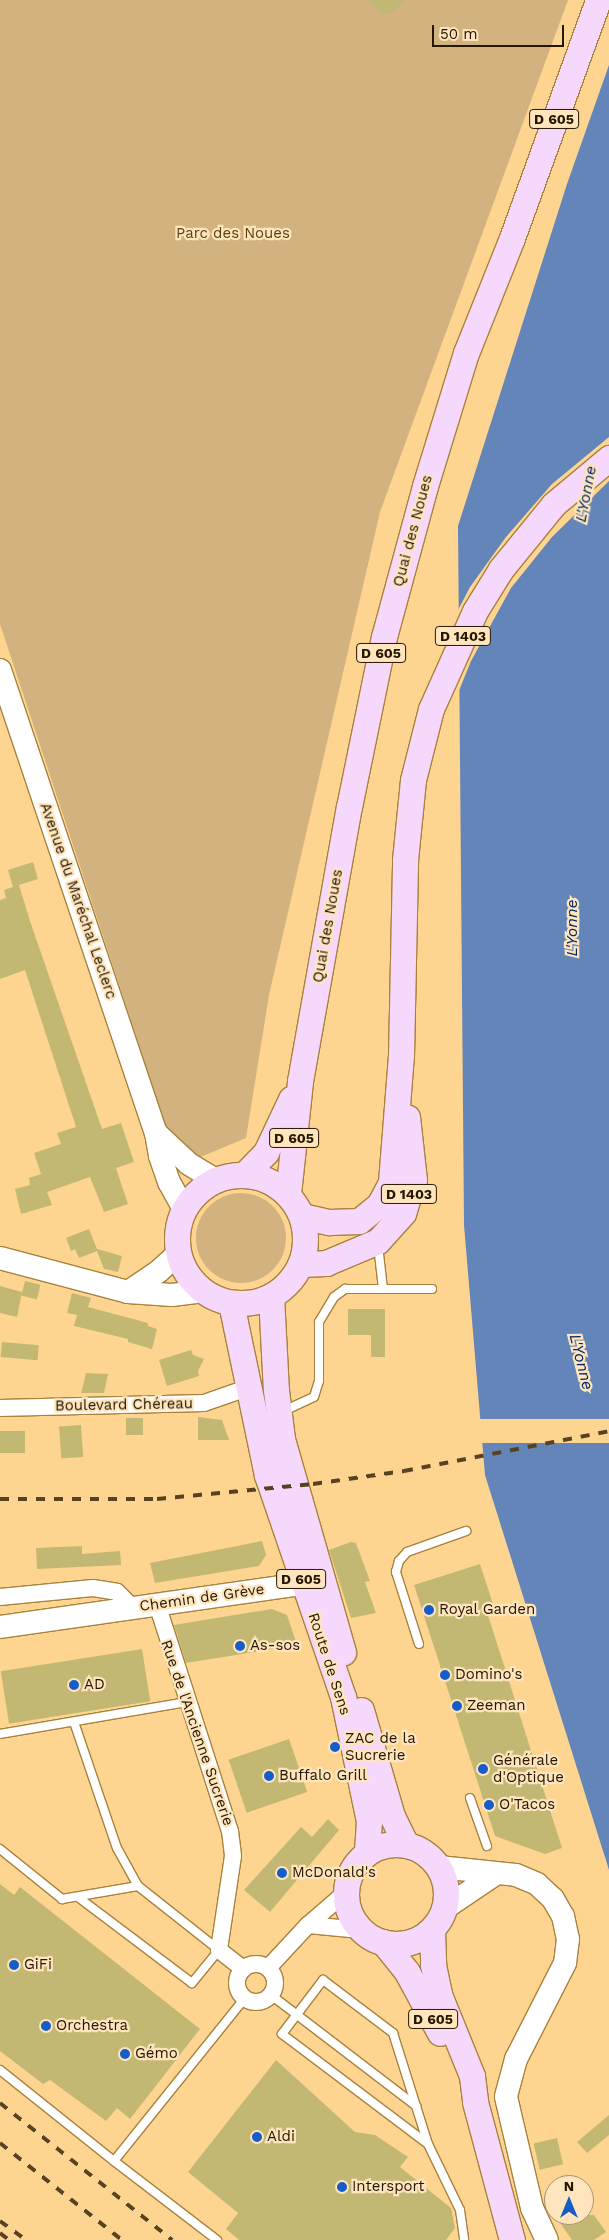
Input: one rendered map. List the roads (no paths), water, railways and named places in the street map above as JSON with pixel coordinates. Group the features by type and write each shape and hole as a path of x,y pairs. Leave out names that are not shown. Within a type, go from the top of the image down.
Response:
{"main road":[{"name":"Quai des Noues","path":"300,1081 349,807 384,637 425,486 466,353 512,238 598,0"},
{"name":"D 1403","path":"302,1216 329,1222 359,1221 380,1205 391,1182 401,1056 405,860 413,780 431,709 475,611 501,569 554,504 609,458"},
{"name":"Avenue du Maréchal Leclerc","path":"0,670 5,702 156,1133 168,1182 184,1209"},
{"name":"D 1403","path":"301,1264 326,1263 378,1241 403,1213 414,1180 401,1056"},
{"name":"D 605","path":"244,1175 266,1152 300,1081"},
{"name":"D 605","path":"288,1194 300,1081"},
{"path":"156,1133 189,1164 216,1180"},
{"path":"244,1175 260,1178 288,1194 302,1216 306,1240 301,1264 288,1283 271,1296 252,1302 231,1302 204,1291 192,1281 179,1253 178,1231 184,1209 192,1197 216,1180 244,1175"},
{"path":"128,1292 159,1271 179,1253"},
{"path":"0,1258 128,1292 172,1295 204,1291"},
{"name":"Route de Sens","path":"271,1296 276,1390 290,1472 392,1816 406,1845"},
{"name":"Route de Sens","path":"231,1302 246,1388 267,1475 302,1584 343,1697 370,1821 367,1853"},
{"name":"Chemin de Grève","path":"0,1626 302,1584"},
{"path":"445,1908 446,1887 439,1867 430,1856 406,1845 386,1846 367,1853 356,1864 346,1892 353,1919 361,1930 383,1942 409,1942 432,1930 445,1908 494,1875"},
{"path":"439,1867 494,1875 516,1875 537,1884 554,1899 563,1916 568,1939 565,1963 516,2059 506,2097 532,2208 546,2240"},
{"name":"D 605","path":"432,1930 433,1965 440,1997 463,2047 472,2076 475,2102 512,2240"},
{"name":"D 605","path":"383,1942 407,1972 475,2102"}],"street":[{"name":"Boulevard Chéreau","path":"0,1408 204,1403 246,1388"},
{"name":"Chemin de Grève","path":"0,1597 93,1588 117,1592 132,1607"},
{"name":"Rue de l'Ancienne Sucrerie","path":"157,1604 187,1702 230,1830 233,1856 219,1950"},
{"path":"268,1968 308,1925 346,1892"},
{"path":"308,1925 361,1930"},
{"path":"219,1950 243,1969"},
{"path":"252,1964 268,1968 275,1984 271,1995 262,2001 245,1998 237,1984 243,1969 252,1964"}],"lane":[{"path":"378,1241 383,1289"},
{"path":"290,1408 314,1397 319,1381 319,1322 334,1297 345,1289 432,1289"},
{"path":"419,1644 396,1572 398,1561 407,1552 466,1531"},
{"path":"0,1734 187,1702"},
{"path":"74,1722 117,1848 138,1886 219,1950 192,1983 79,1898"},
{"path":"470,1798 487,1846"},
{"path":"0,1849 62,1899 79,1898 138,1886"},
{"path":"428,2144 282,2034 323,1980 393,2033 428,2144 460,2210 464,2240"},
{"path":"271,1995 416,2106"},
{"path":"114,2161 245,1998"},
{"path":"0,2070 217,2240"}],"water":[{"name":"L'Yonne","path":"609,65 609,1870 485,1475 464,1225 458,526 567,184"}],"railway":[{"path":"0,1499 157,1499 313,1484 404,1471 609,1431"},
{"path":"0,2103 172,2240"},
{"path":"0,2143 122,2240"},
{"path":"0,2221 26,2240"},
{"path":"0,2233 9,2240"}],"place":[{"name":"Royal Garden","path":"429,1610"},
{"name":"As-sos","path":"240,1646"},
{"name":"Domino's","path":"445,1675"},
{"name":"AD","path":"74,1685"},
{"name":"Zeeman","path":"457,1706"},
{"name":"ZAC de la Sucrerie","path":"335,1747"},
{"name":"Générale d'Optique","path":"483,1769"},
{"name":"Buffalo Grill","path":"269,1776"},
{"name":"O'Tacos","path":"489,1805"},
{"name":"McDonald's","path":"282,1873"},
{"name":"GiFi","path":"14,1965"},
{"name":"Orchestra","path":"46,2026"},
{"name":"Gémo","path":"125,2054"},
{"name":"Aldi","path":"257,2137"},
{"name":"Intersport","path":"342,2187"}],"park label":[{"name":"Parc des Noues","path":"233,234"}]}
